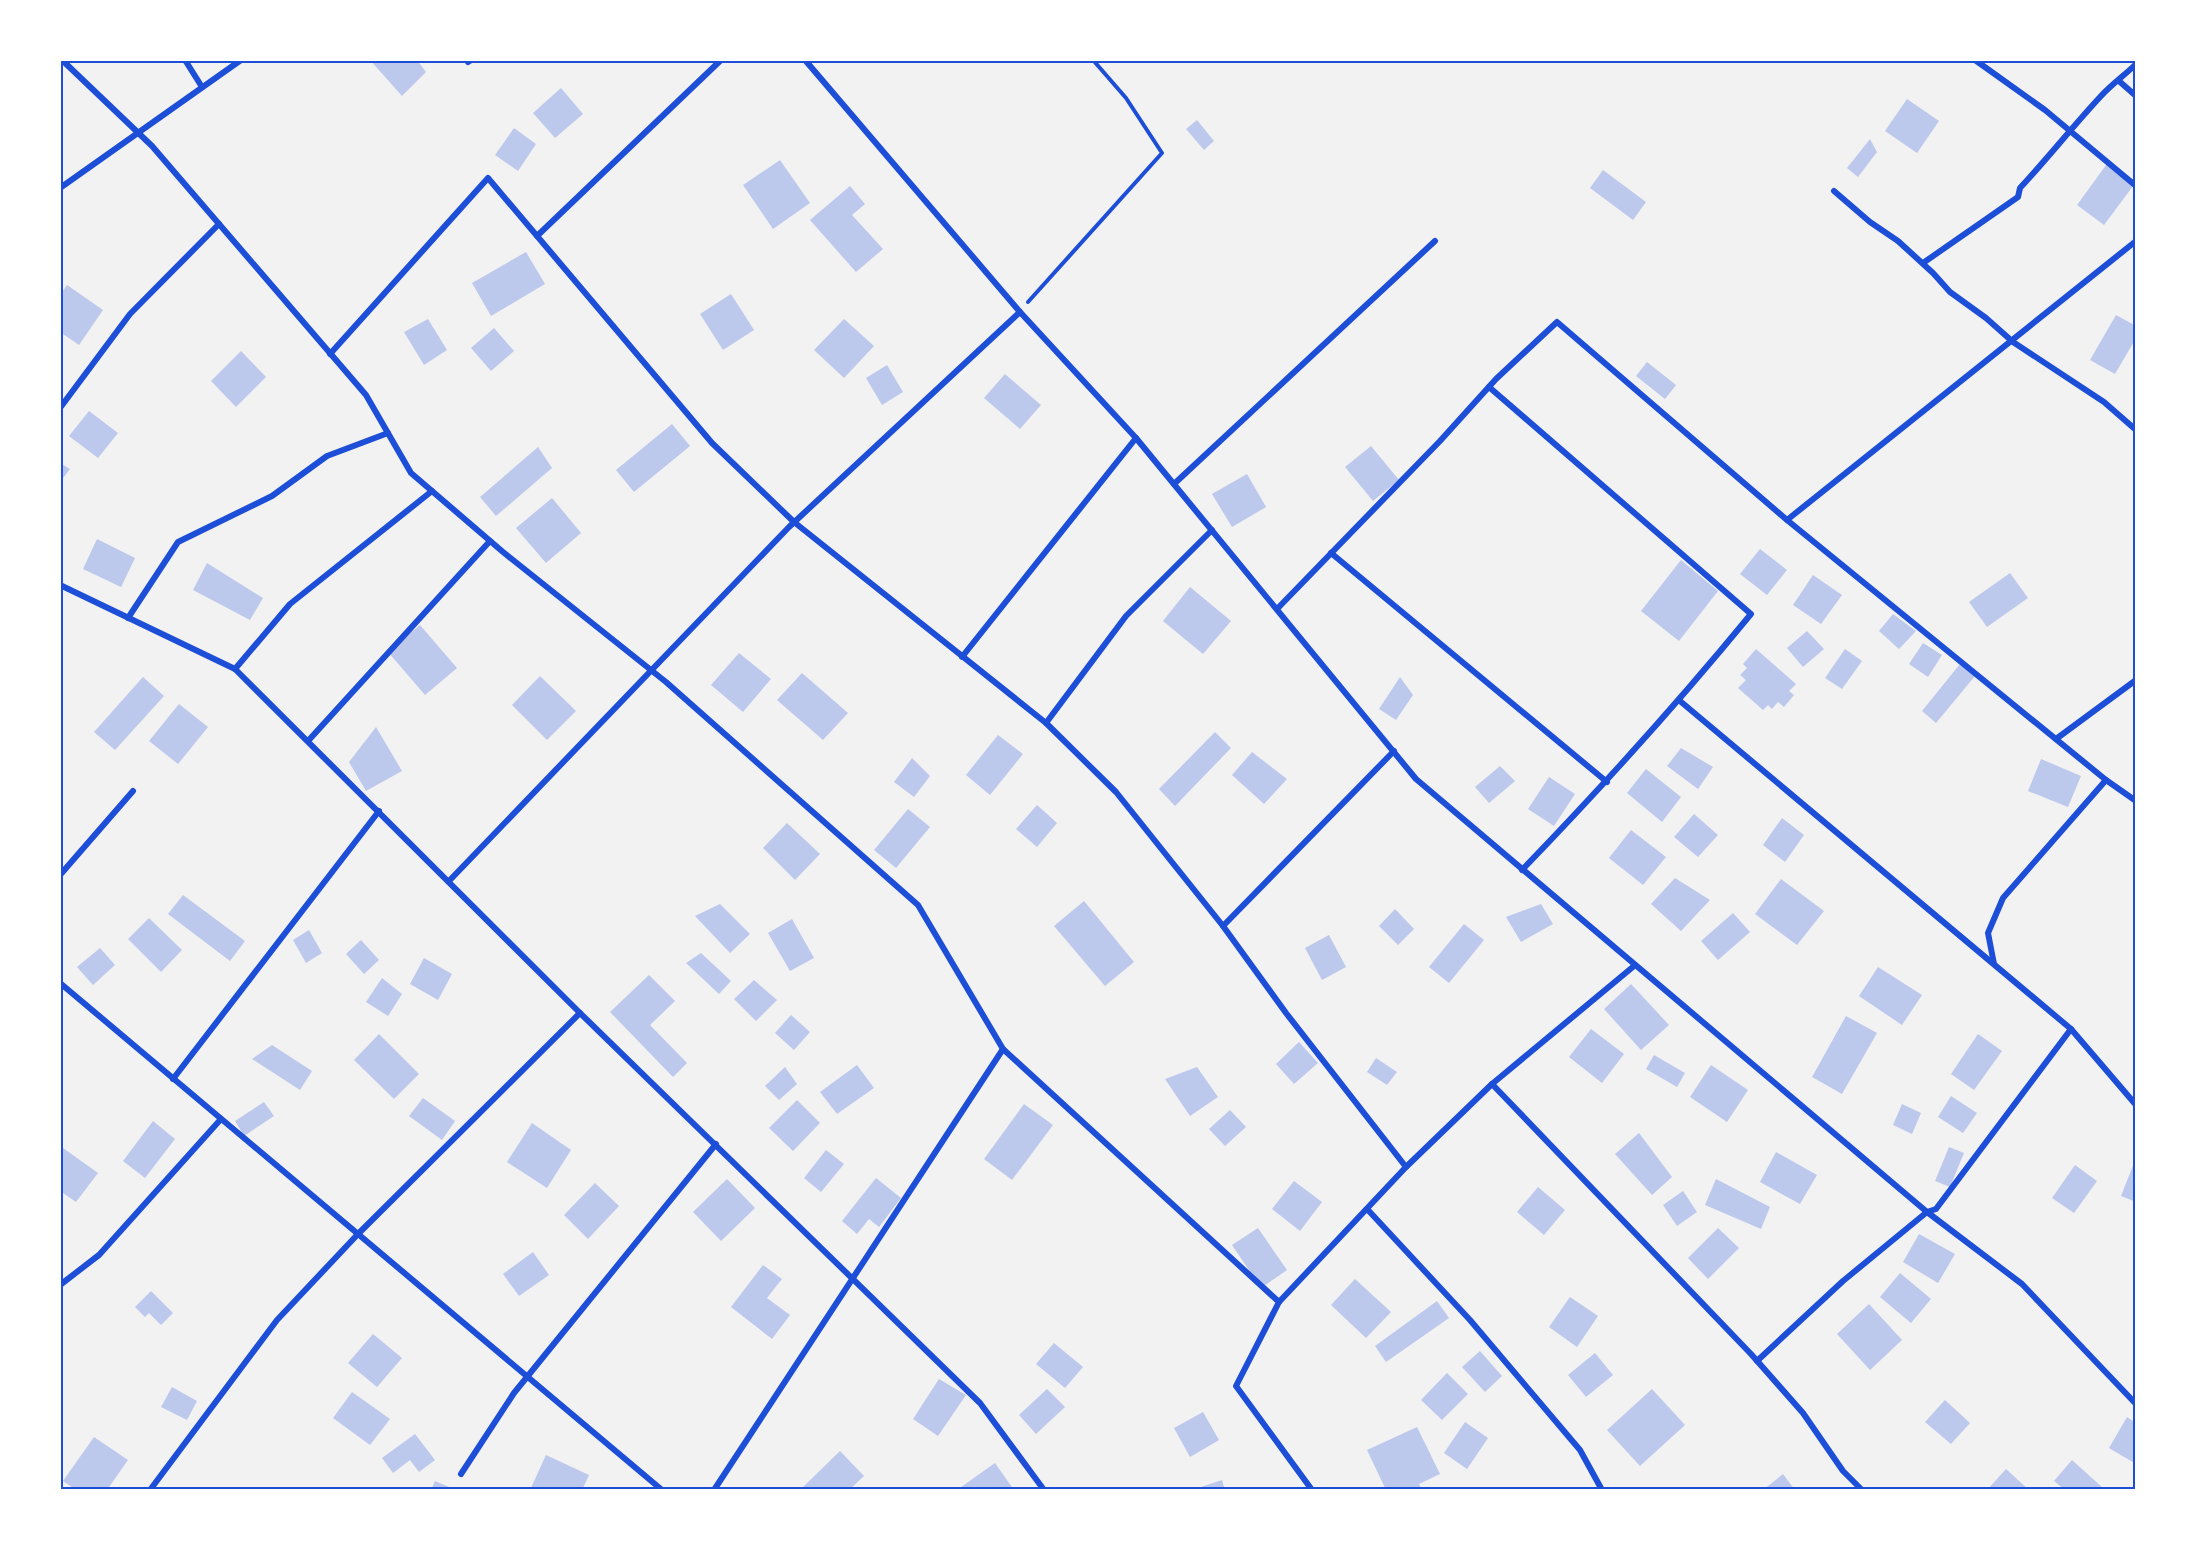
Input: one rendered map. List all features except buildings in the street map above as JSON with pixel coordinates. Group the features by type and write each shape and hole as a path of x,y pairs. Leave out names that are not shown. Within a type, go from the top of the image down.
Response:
{"street":[{"path":"62,60 153,146 366,395 411,473 490,541 651,670 918,905 1003,1049 1279,1302"},
{"path":"185,60 202,87"},
{"path":"60,188 241,60"},
{"path":"537,236 721,60"},
{"path":"805,60 1020,312 1136,438 1416,778 1634,966 1927,1212 2022,1284 2136,1404"},
{"path":"1975,60 2070,129 2136,186"},
{"path":"1923,263 2018,197 2020,188 2064,141 2070,129 2136,64"},
{"path":"2119,81 2136,96"},
{"path":"330,354 488,178 712,443 794,522 1046,723 1116,792 1223,926 1286,1013 1406,1167"},
{"path":"1834,191 1923,263 1950,292 1986,318 2013,342 2104,402 2136,430"},
{"path":"60,408 130,314 219,224"},
{"path":"1174,484 1436,240"},
{"path":"1787,520 2013,342 2136,241"},
{"path":"450,880 794,522 1020,312"},
{"path":"1277,609 1440,441 1489,387 1557,322 1787,520 2106,780 2136,801"},
{"path":"1489,387 1751,614 1680,701 1607,782 1522,870"},
{"path":"128,618 178,542 272,496 327,456 388,433"},
{"path":"962,657 1136,438"},
{"path":"235,669 290,604 432,491"},
{"path":"1046,723 1126,616 1212,530"},
{"path":"308,741 490,541"},
{"path":"1331,553 1607,782"},
{"path":"61,588 235,669 450,880 580,1012 980,1403 1044,1490"},
{"path":"2056,739 2136,680"},
{"path":"1680,701 2071,1029 2136,1105"},
{"path":"1223,926 1394,751"},
{"path":"1994,964 1988,933 2003,898 2106,780"},
{"path":"60,875 133,791"},
{"path":"173,1079 379,811"},
{"path":"1312,1490 1236,1386 1279,1302 1406,1167 1492,1084 1634,966"},
{"path":"60,983 662,1490"},
{"path":"150,1490 277,1320 358,1234 580,1012"},
{"path":"1757,1360 1843,1281 1927,1212 1936,1209 2071,1029"},
{"path":"714,1490 1003,1049"},
{"path":"1492,1084 1757,1360 1803,1413 1843,1471 1862,1490"},
{"path":"60,1285 99,1255 221,1119"},
{"path":"461,1474 514,1393 632,1244 716,1144"},
{"path":"1368,1210 1470,1320 1580,1450 1602,1490"}],"path":[{"path":"1020,312 1162,153 1126,98 1093,60"}]}
